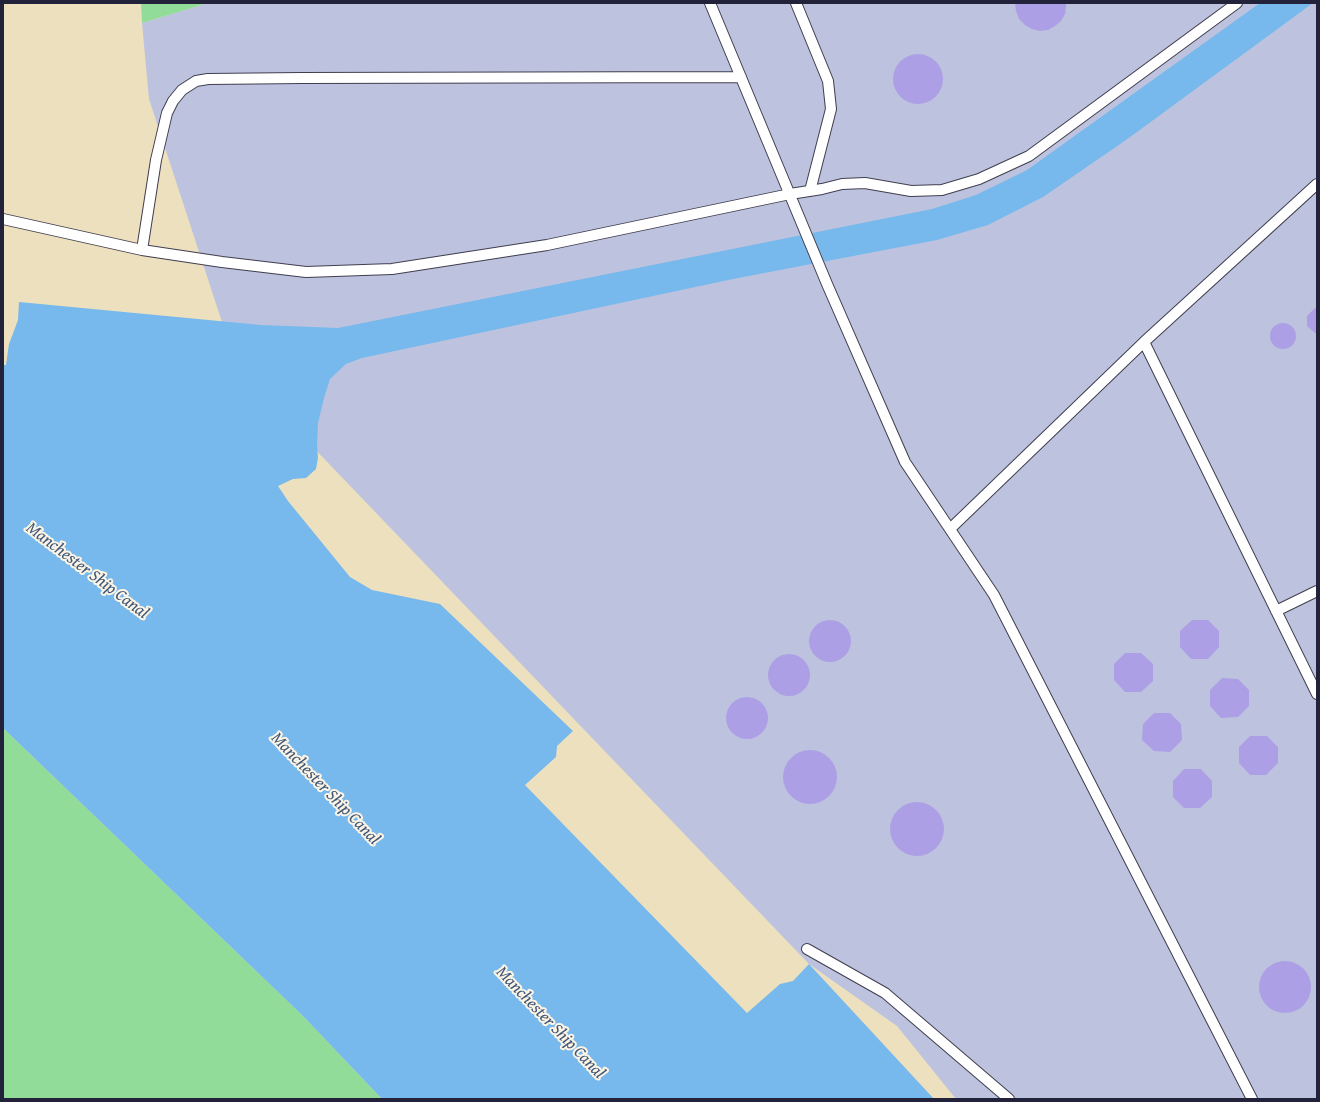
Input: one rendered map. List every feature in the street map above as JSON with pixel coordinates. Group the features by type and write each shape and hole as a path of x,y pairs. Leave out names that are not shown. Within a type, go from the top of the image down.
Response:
{"lane":[{"path":"710,3 827,284 905,462 994,595 1252,1099"},
{"path":"796,3 828,81 832,109 810,191"},
{"path":"3,219 142,250 222,262 306,272 392,269 547,245 792,199 810,191 842,184 865,183 911,191 942,190 979,179 1029,156 1238,3"},
{"path":"142,250 156,160 167,113 173,101 182,90 196,81 208,79 302,78 741,77"},
{"path":"950,529 1144,342 1317,184"},
{"path":"1144,342 1317,694"},
{"path":"1276,611 1317,591"},
{"path":"806,949 885,993 1009,1099"}],"shaded area":[{"path":"208,3 1317,3 1317,1099 956,1099 897,1026 809,964 237,368 149,99 142,23"}],"green space":[{"path":"141,3 208,3 142,23"},
{"path":"3,728 303,1016 382,1099 3,1099"}],"water":[{"name":"Manchester Ship Canal","path":"1260,3 1313,3 1126,140 1043,197 988,225 937,240 733,279 362,358 346,364 330,379 324,398 318,423 318,458 316,469 306,478 293,479 278,486 288,501 350,577 372,590 440,604 573,731 557,746 556,757 525,785 747,1013 780,984 793,981 809,964 934,1099 382,1099 303,1016 3,728 3,365 6,365 9,344 18,320 19,302 261,325 338,328 932,209 976,195 1027,170"}],"building":[{"path":"1015,3 1066,3 1065,14 1061,21 1055,26 1048,30 1040,31 1025,25 1019,19"},
{"path":"923,54 928,55 936,61 942,69 942,89 936,97 928,103 913,104 908,103 900,97 894,89 893,74 894,69 900,61 908,55"},
{"path":"1315,308 1317,308 1317,333 1307,326 1307,316"},
{"path":"1283,323 1292,327 1296,336 1292,345 1283,349 1274,345 1270,336 1274,327"},
{"path":"826,620 834,620 845,626 851,637 851,645 845,656 834,662 826,662 815,656 809,645 809,637 815,626"},
{"path":"1192,620 1208,620 1219,631 1219,647 1208,659 1191,659 1180,647 1180,631"},
{"path":"1125,653 1141,653 1153,664 1153,681 1141,692 1125,692 1114,680 1114,664"},
{"path":"785,654 793,654 804,660 810,671 810,679 804,690 793,696 785,696 774,690 768,679 768,671 774,660"},
{"path":"1222,678 1238,679 1249,690 1249,706 1238,717 1221,718 1210,706 1210,690"},
{"path":"743,697 751,697 762,703 768,714 768,722 762,733 751,739 743,739 732,733 726,722 726,714 732,703"},
{"path":"1154,713 1170,713 1181,724 1182,740 1170,752 1154,751 1142,740 1143,724"},
{"path":"1250,736 1267,736 1278,747 1278,763 1266,775 1250,775 1239,763 1239,747"},
{"path":"805,750 815,750 825,754 833,762 837,772 837,782 833,792 825,800 815,804 805,804 795,800 787,792 783,782 783,772 787,762 795,754"},
{"path":"1184,769 1201,769 1212,781 1212,797 1200,808 1184,808 1173,797 1173,781"},
{"path":"912,802 922,802 932,806 940,814 944,824 944,834 940,844 932,852 922,856 912,856 902,852 894,844 890,834 890,824 894,814 902,806"},
{"path":"1280,961 1290,961 1300,965 1307,972 1311,982 1311,992 1307,1002 1300,1009 1290,1013 1280,1013 1270,1009 1263,1002 1259,992 1259,982 1263,972 1270,965"}]}
